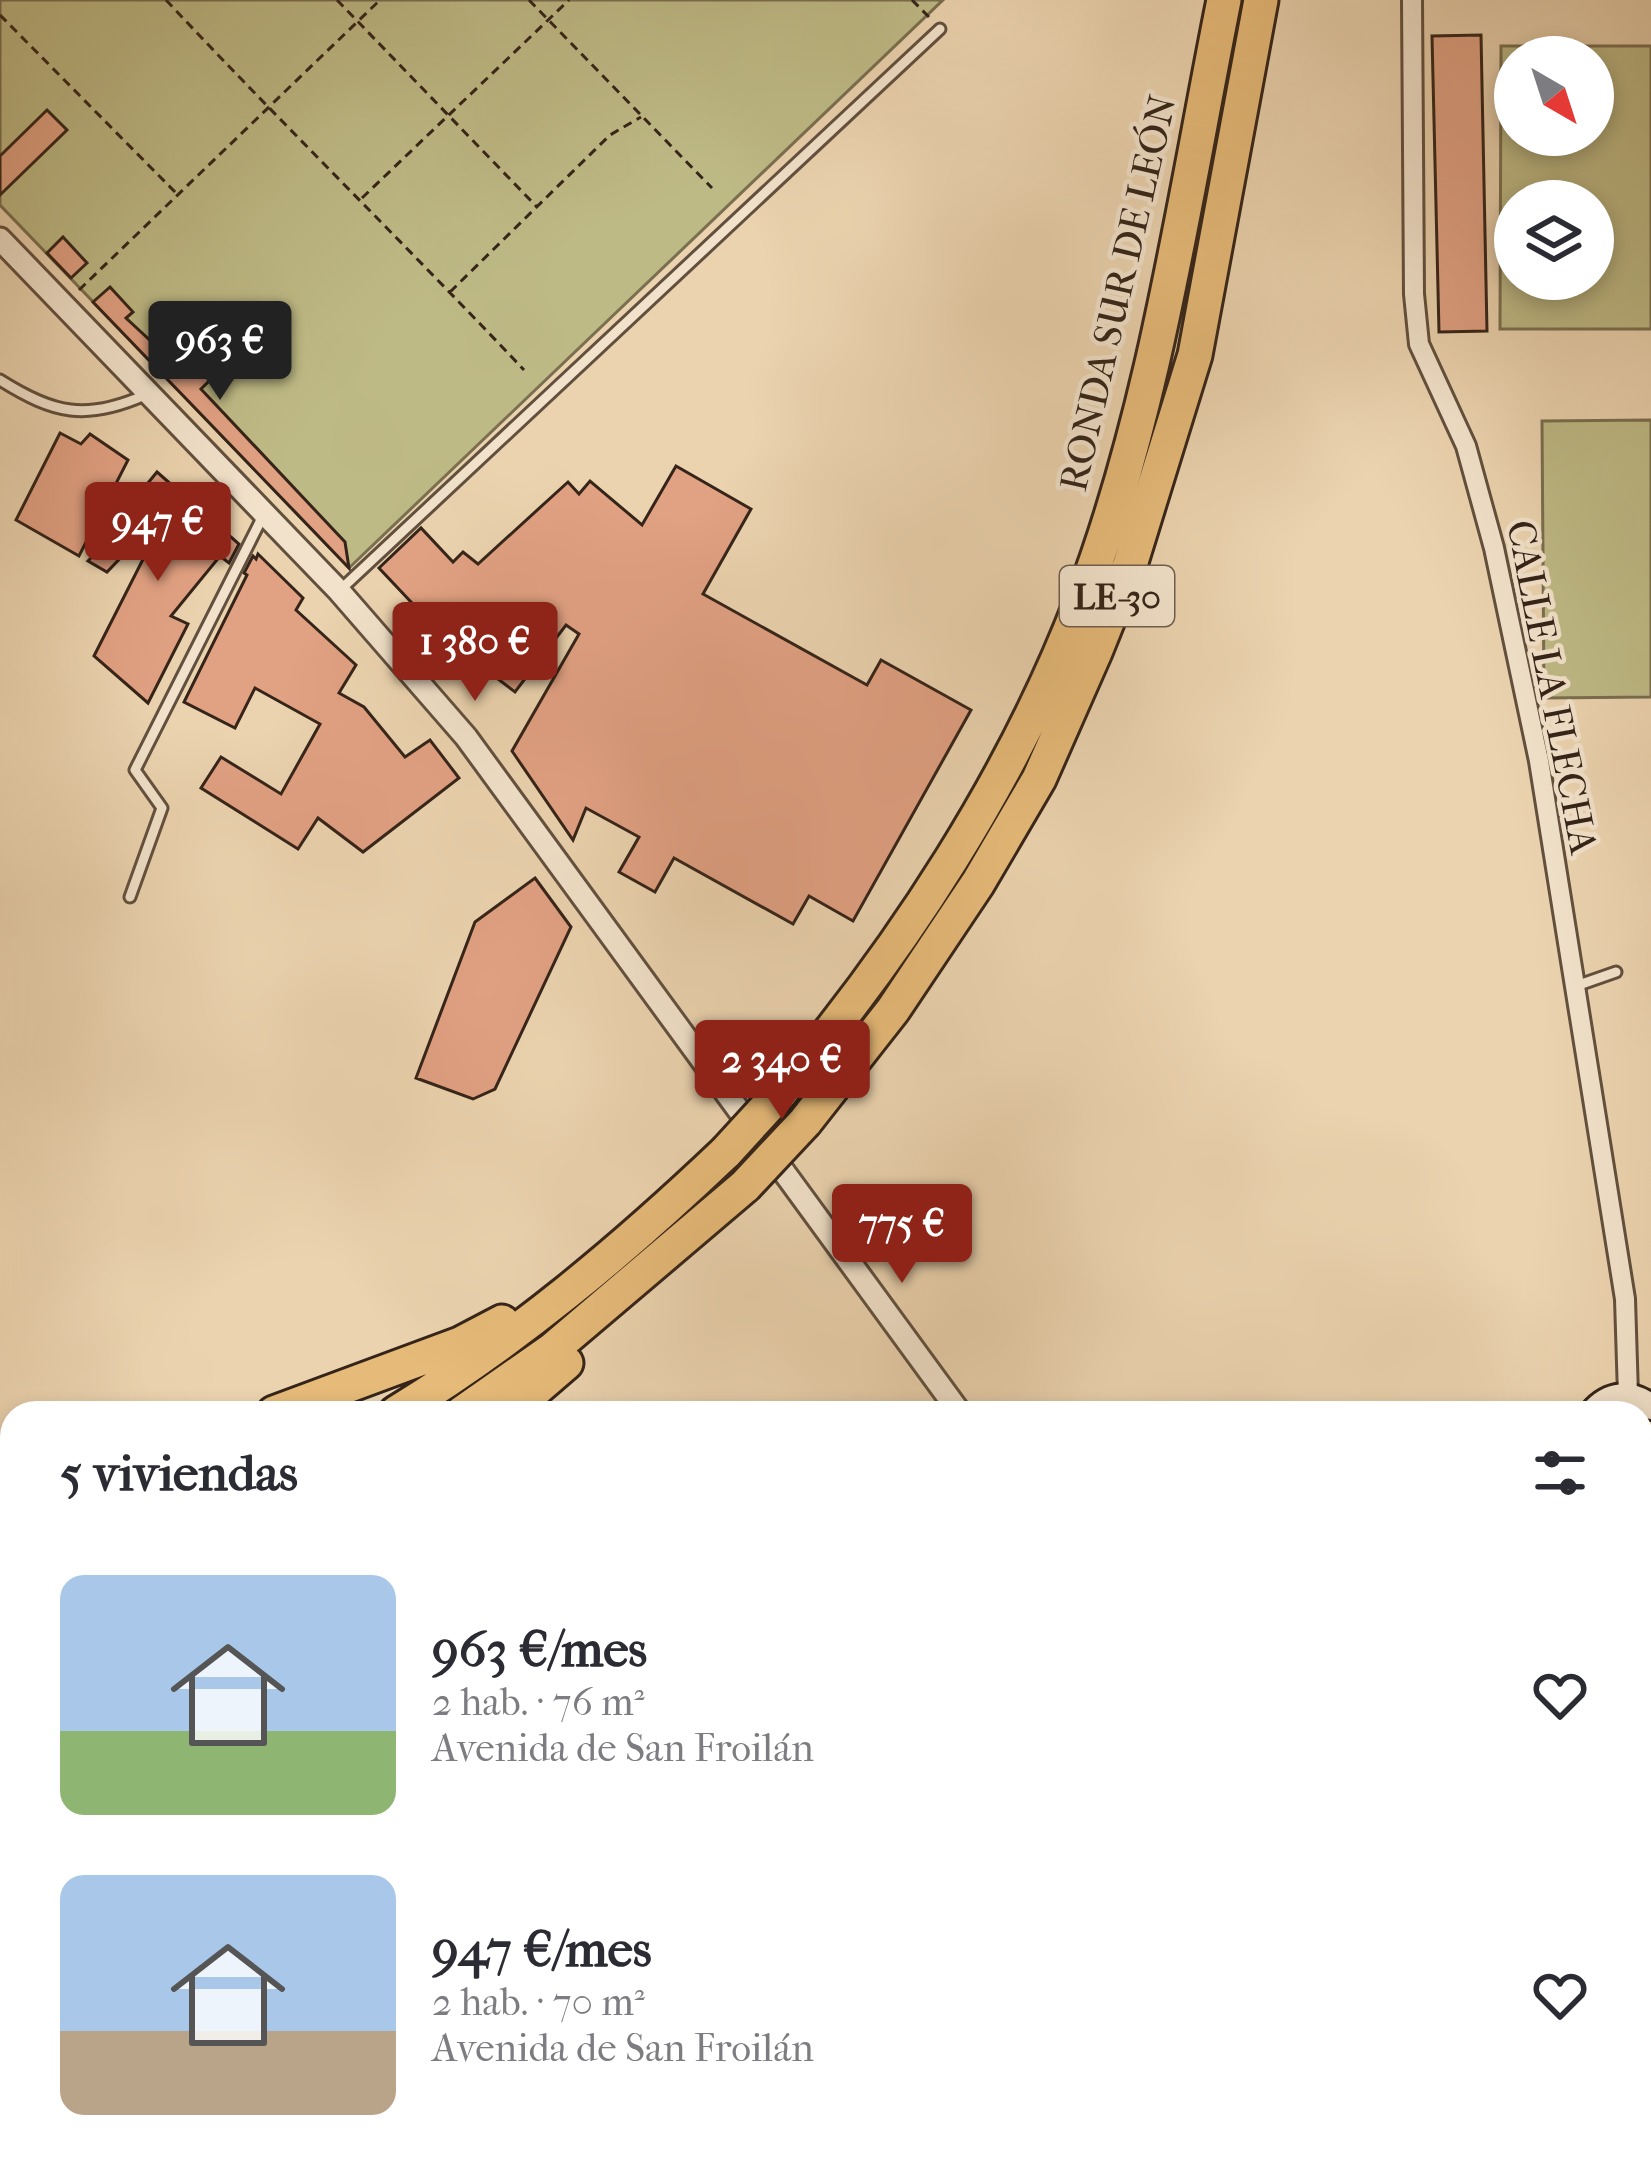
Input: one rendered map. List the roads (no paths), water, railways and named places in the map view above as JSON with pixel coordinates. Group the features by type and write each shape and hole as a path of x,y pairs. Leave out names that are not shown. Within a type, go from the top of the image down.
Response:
{"highway":[{"name":"RONDA SUR DE LEÓN","path":"416,1401 460,1374 599,1270 726,1153 850,1011 1006,764 1081,602 1118,491 1152,362 1224,0"},
{"name":"RONDA SUR DE LEÓN","path":"479,1401 552,1350 700,1227 806,1122 893,1010 978,883 1039,779 1130,565 1196,355 1261,0"},
{"path":"522,1401 637,1302 700,1227"},
{"path":"306,1401 460,1344 599,1270"}],"main road":[{"path":"1605,1401 1628,1395 1640,1401"}],"street":[{"name":"CALLE LA FLECHA","path":"1412,0 1414,294 1419,344 1466,446 1494,548 1539,761 1625,1299 1628,1395"},
{"path":"0,239 339,591 466,737 951,1401"}],"lane":[{"path":"339,591 940,29"},
{"path":"0,380 39,404 78,412 117,408 148,394"},
{"path":"130,898 162,808 136,770 264,514"},
{"path":"1576,986 1616,972"}]}
